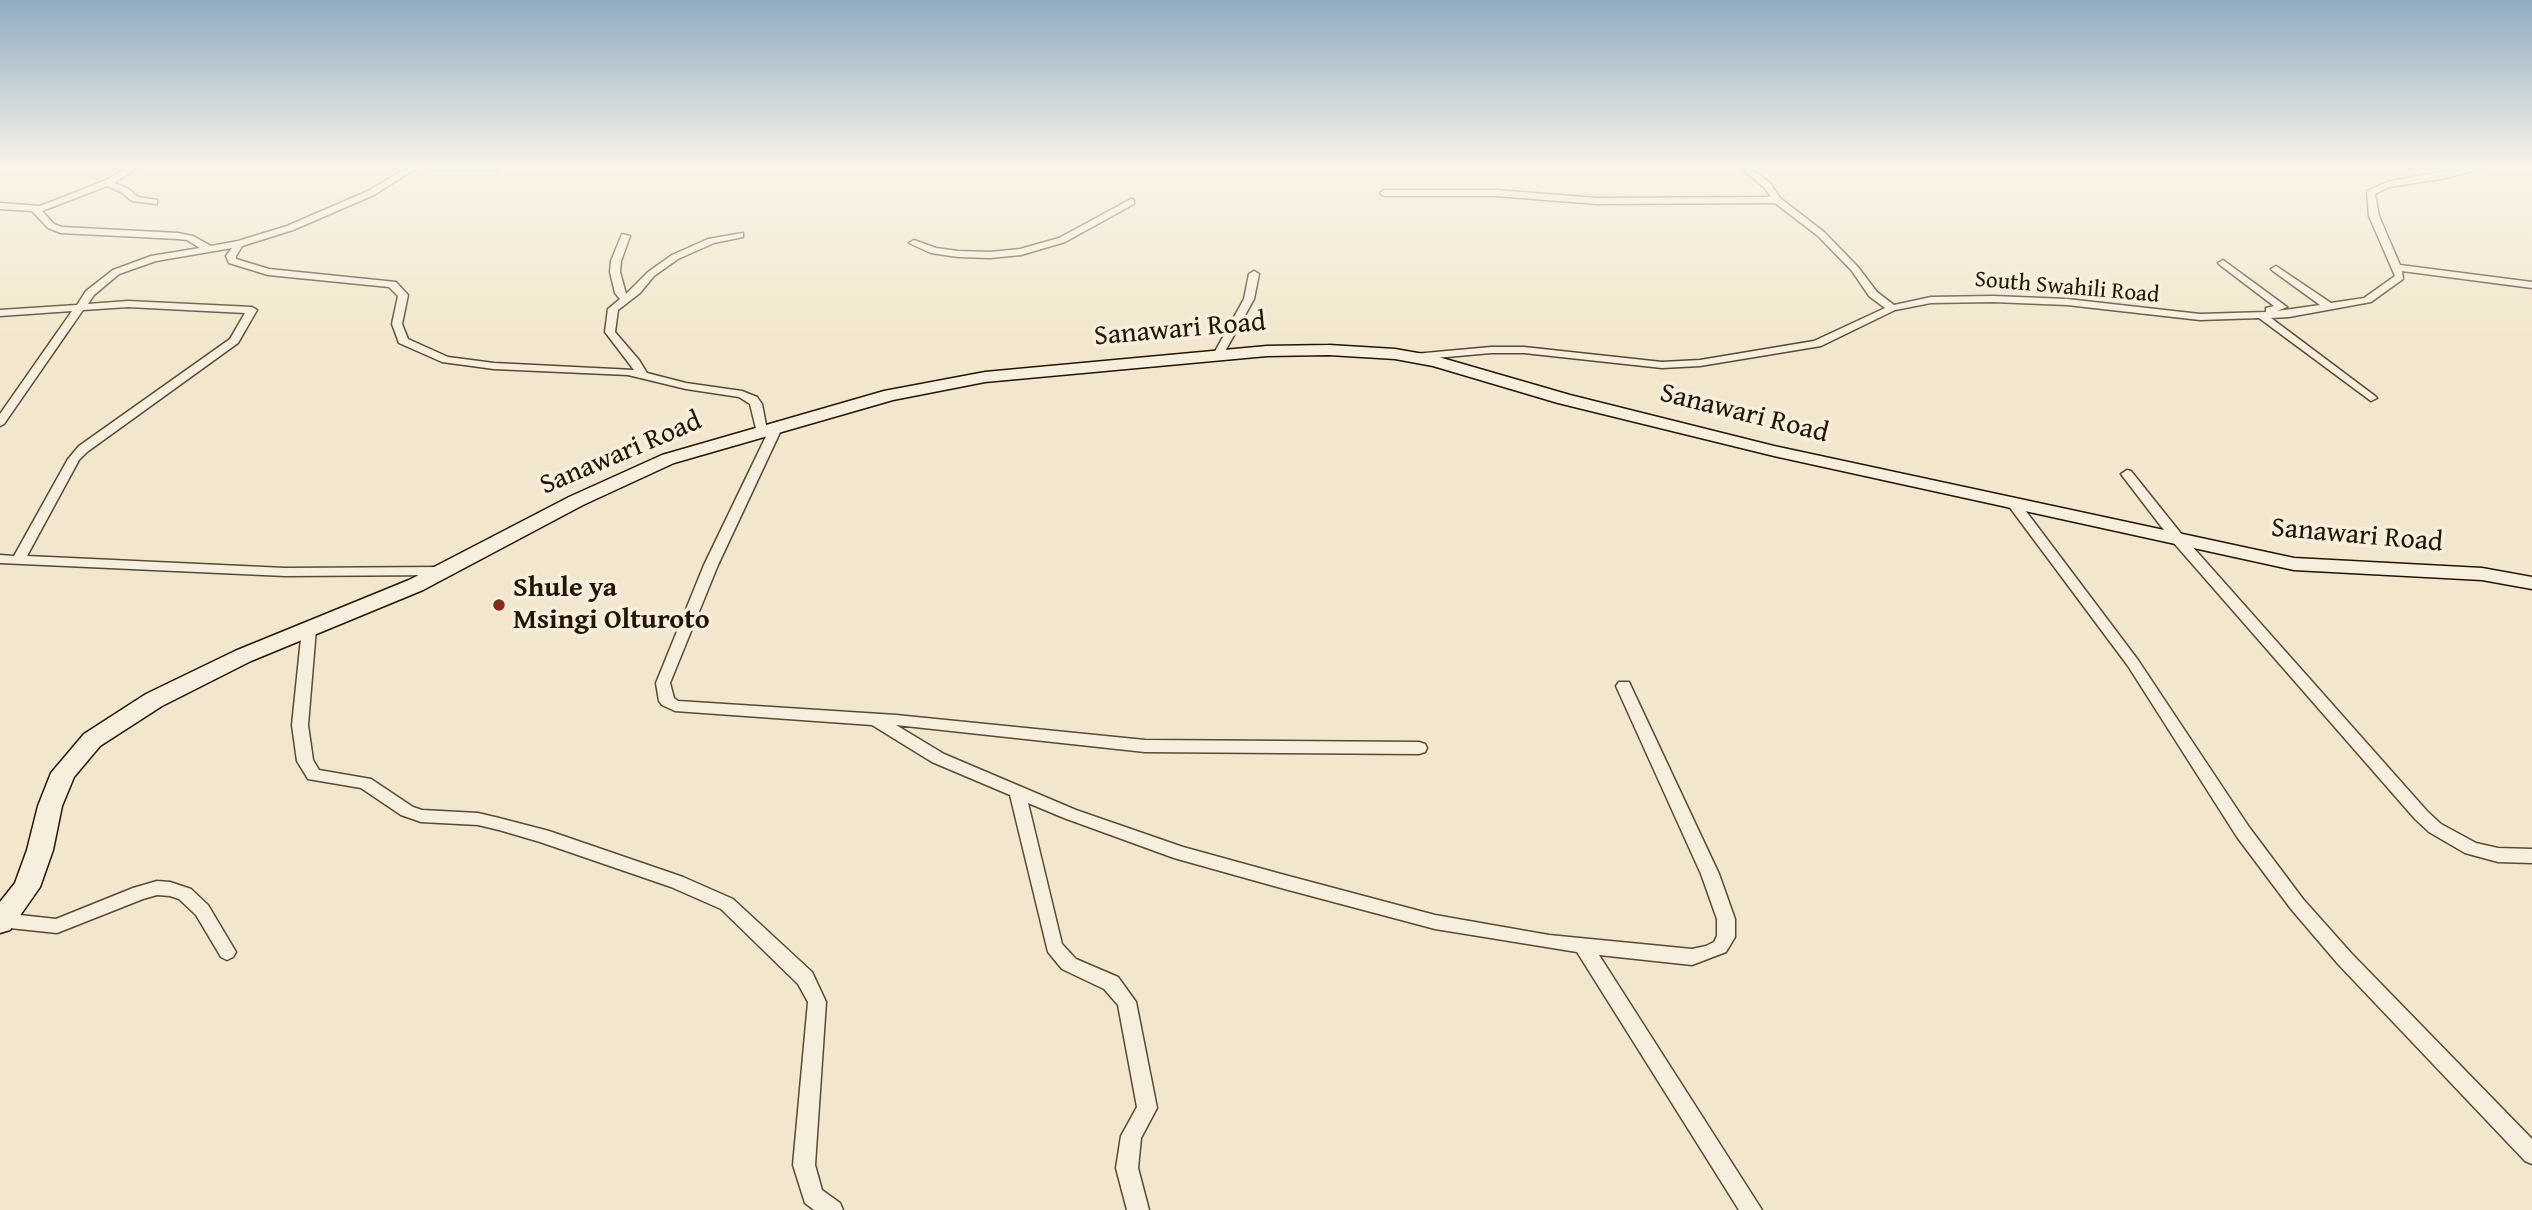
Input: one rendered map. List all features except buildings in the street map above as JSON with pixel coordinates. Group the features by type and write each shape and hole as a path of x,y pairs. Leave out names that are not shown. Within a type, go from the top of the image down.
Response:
{"street":[{"path":"49,223 61,230 190,238 208,248"},
{"path":"0,422 90,293 116,272 154,258 239,244 299,223"},
{"path":"914,243 934,251 990,256 1021,252 1062,240 1092,223"},
{"path":"1807,223 1855,269 1873,294 1892,308"},
{"path":"2377,223 2396,267 2532,285"},
{"path":"643,376 610,332 613,309 636,291 651,274 675,257 711,241 740,235"},
{"path":"625,236 615,272 620,293 625,299"},
{"path":"239,244 231,256 232,261 268,272 392,284 403,295 397,324 403,341 446,360 483,366 628,372 747,396 756,404 769,428 663,683 667,701 675,706 896,720 1145,746 1419,748"},
{"path":"2223,262 2283,307 2263,311 2262,315 2371,398"},
{"name":"South Swahili Road","path":"1414,357 1524,350 1662,365 1700,363 1817,344 1892,308 1931,300 2067,302 2200,317 2288,314 2367,300 2400,277 2396,267"},
{"path":"2276,269 2329,307"},
{"path":"1218,355 1249,299 1254,274"},
{"path":"0,313 142,304 252,310 234,341 83,449 74,459 18,561"},
{"name":"Sanawari Road","path":"1,921 27,887 63,774 83,748 114,724 154,700 243,656 377,602 443,571 649,466 769,428 890,395 961,381 1218,355 1318,350 1414,357 1554,397 1721,438 2014,505 2294,564 2482,574 2532,583"},
{"path":"2127,474 2178,539 2435,828 2453,839 2485,852 2532,856"},
{"path":"2014,505 2133,663 2243,832 2298,904 2345,959 2532,1154"},
{"path":"0,559 285,572 443,571"},
{"path":"309,629 300,725 305,761 314,775 365,783 407,811 421,816 499,824 543,836 677,882 727,904 804,978 817,1002 804,1166 813,1196 832,1210"},
{"path":"875,720 938,758 1070,814 1180,853 1435,922 1583,946 1692,957 1711,952 1720,947 1727,937 1726,919 1710,874 1623,686"},
{"path":"1017,792 1054,947 1069,964 1111,983 1127,1002 1147,1108 1131,1136 1127,1168 1138,1210"},
{"path":"1,921 57,926 139,893 157,888 170,889 185,894 202,911 227,952"},
{"path":"1583,946 1751,1210"}],"place":[{"name":"Shule ya Msingi Olturoto","path":"499,605"}]}
